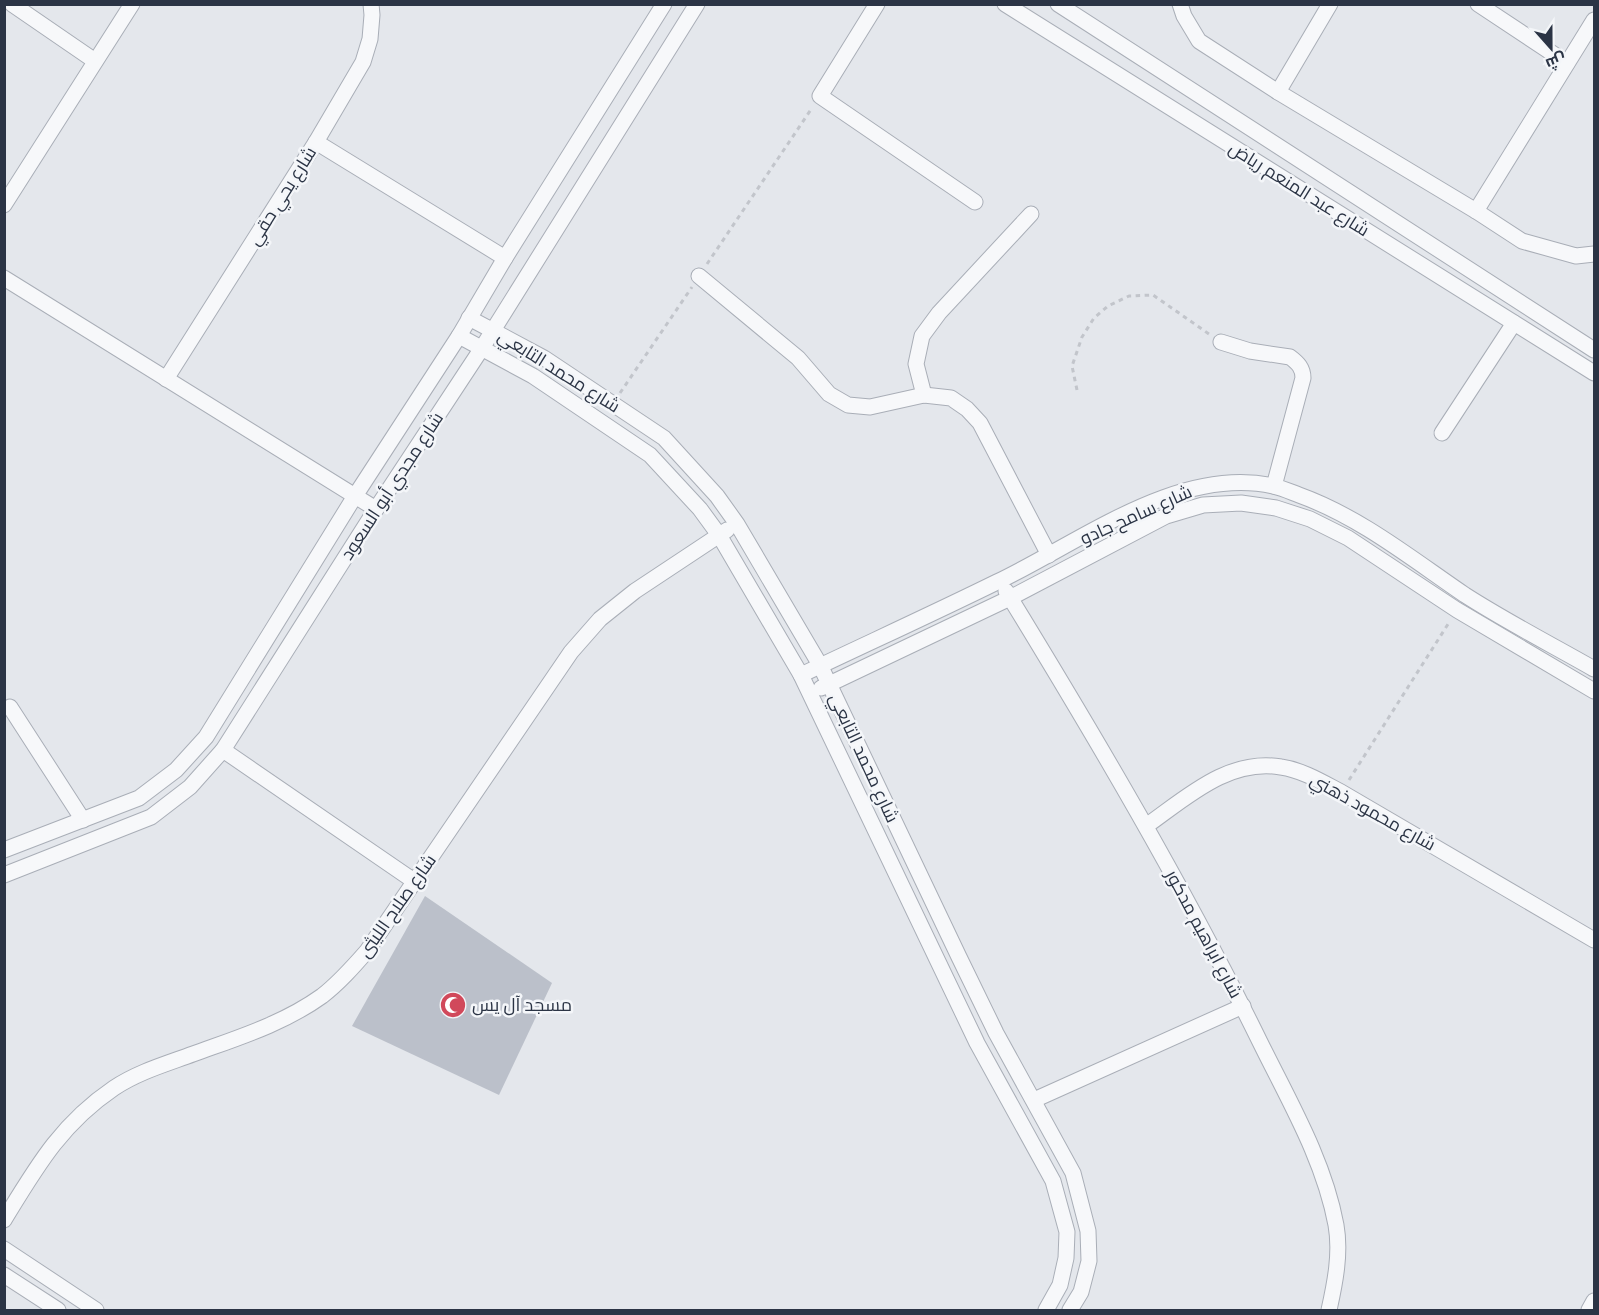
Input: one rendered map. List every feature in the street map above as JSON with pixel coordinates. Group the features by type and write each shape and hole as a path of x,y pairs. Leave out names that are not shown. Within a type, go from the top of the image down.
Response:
{"street":[{"path":"12,4 95,61"},
{"path":"4,205 132,4"},
{"name":"شارع يحي حقي","path":"166,379 316,142 363,62 370,39 371,4"},
{"name":"شارع مجدي أبو السعود","path":"4,850 139,798 176,770 206,737 355,496 459,336 504,258 664,4"},
{"name":"شارع مجدي أبو السعود","path":"4,875 152,817 190,787 223,750 482,348 697,4"},
{"path":"877,4 820,96 975,202"},
{"name":"شارع عبد المنعم رياض","path":"1005,4 1594,373"},
{"name":"شارع عبد المنعم رياض","path":"1058,4 1594,350"},
{"path":"1180,4 1184,16 1199,40 1278,92 1522,241 1576,256 1594,254"},
{"path":"1278,92 1330,4"},
{"path":"1478,4 1567,63"},
{"path":"1476,211 1594,20"},
{"path":"316,142 504,258"},
{"path":"924,395 916,364 922,336 939,313 1031,214"},
{"path":"699,276 798,358 829,394 848,405 870,407 924,395 951,398 967,409 980,423 1049,555"},
{"path":"4,278 376,510"},
{"name":"شارع محمد التابعي","path":"469,318 544,358 664,438 717,496 737,524 830,684 996,1033 1073,1173 1088,1231 1089,1261 1081,1292 1070,1311"},
{"path":"1442,433 1514,323"},
{"name":"شارع محمد التابعي","path":"459,336 551,388 650,454 700,509 719,535 801,675 978,1043 1053,1182 1067,1233 1066,1258 1060,1285 1046,1311"},
{"path":"1221,342 1250,351 1290,357 1303,371 1274,486"},
{"name":"شارع سامح جادو","path":"801,675 999,581 1123,516 1161,499 1199,486 1239,482 1274,486 1317,501 1354,520 1468,596 1594,669"},
{"name":"شارع سامح جادو","path":"810,693 1010,598 1166,516 1203,505 1241,503 1276,508 1310,519 1348,538 1457,610 1594,691"},
{"name":"شارع صلاح الليثى","path":"4,1220 41,1160 62,1132 116,1087 147,1071 267,1027 322,996 346,975 367,951 571,652 600,619 635,591 737,524"},
{"name":"شارع ابراهيم مدكور","path":"999,581 1146,826 1243,1006 1303,1128 1325,1179 1337,1228 1337,1278 1329,1311"},
{"path":"10,707 83,820"},
{"path":"223,750 414,881"},
{"name":"شارع محمود ذهني","path":"1146,826 1204,785 1228,772 1255,766 1282,767 1308,775 1341,792 1594,940"},
{"path":"1034,1100 1243,1006"},
{"path":"978,1043 996,1033"},
{"path":"4,1249 96,1311"},
{"path":"4,1275 58,1311"},
{"path":"1589,1311 1594,1301"}],"path":[{"path":"614,403 820,96"},
{"path":"1077,390 1072,366 1082,338 1094,318 1108,306 1129,296 1153,295 1221,342"},
{"path":"1341,792 1457,610"}],"building":[{"name":"مسجد آل يس","path":"425,896 552,983 499,1095 352,1026"}],"place":[{"name":"مسجد آل يس","path":"453,1005"}]}
